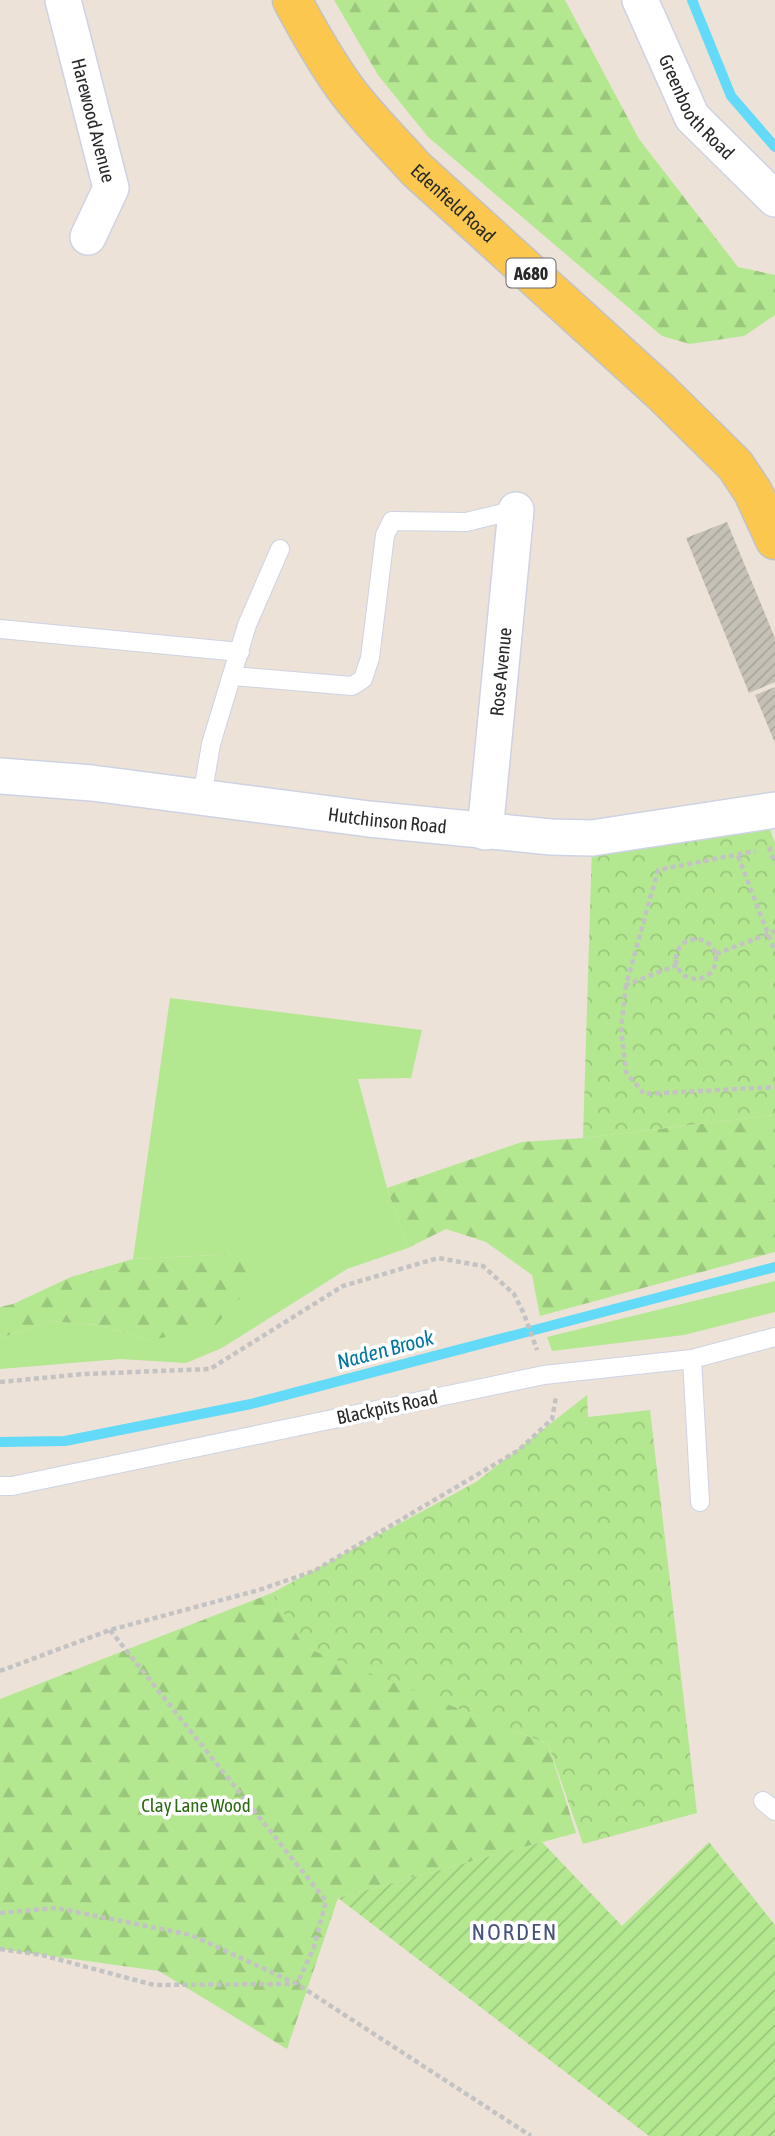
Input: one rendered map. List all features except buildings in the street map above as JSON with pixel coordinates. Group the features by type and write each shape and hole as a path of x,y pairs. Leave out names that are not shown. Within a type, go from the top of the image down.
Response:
{"main road":[{"name":"Edenfield Road","path":"292,0 310,35 345,89 381,130 416,169 670,400 735,465 753,492 775,540"}],"street":[{"name":"Harewood Avenue","path":"63,0 111,188 88,237"},
{"name":"Greenbooth Road","path":"640,0 692,117 775,199"},
{"name":"Rose Avenue","path":"485,832 516,510"},
{"name":"Hutchinson Road","path":"0,776 92,783 369,820 551,837 592,838 775,810"}],"lane":[{"path":"233,676 352,686 363,678 370,658 384,535 392,521 466,522 516,510"},
{"path":"202,797 211,744 264,581 280,549"},
{"path":"0,629 240,652"},
{"name":"Blackpits Road","path":"0,1486 12,1486 560,1373 692,1359 775,1337"},
{"path":"692,1359 700,1502"}],"path":[{"path":"775,844 738,856 658,870 626,985 621,1029 626,1072 644,1094 775,1087"},
{"path":"769,847 775,864"},
{"path":"738,856 775,952"},
{"path":"716,954 775,931"},
{"path":"687,941 706,941 716,954 713,970 699,980 689,979 677,965 676,956 687,941"},
{"path":"626,985 677,965"},
{"path":"0,1382 84,1374 210,1369 343,1286 438,1258 483,1266 514,1294 535,1346"},
{"path":"0,1671 110,1630 259,1590 314,1571 519,1450 552,1419 560,1373"},
{"path":"110,1630 326,1901 314,1947 297,1984"},
{"path":"0,1913 56,1908 191,1935 297,1984 531,2136"},
{"path":"0,1949 42,1955 154,1985 297,1984"}],"green space":[{"path":"334,0 565,0 639,139 738,267 775,275 775,315 744,336 690,344 662,336 428,137 378,75"},
{"path":"766,818 775,843 775,1115 583,1138 592,844"},
{"path":"170,998 422,1030 411,1078 358,1079 387,1188 408,1248 347,1269 222,1348 186,1363 120,1359 0,1369 0,1338 50,1321 99,1325 149,1341 235,1254 133,1259"},
{"path":"775,1115 775,1252 540,1316 532,1275 486,1242 446,1229 408,1248 387,1188 522,1142 583,1138"},
{"path":"235,1254 255,1281 216,1325 149,1341 99,1325 50,1321 0,1338 0,1307 13,1304 71,1277 133,1259"},
{"path":"775,1281 775,1312 684,1335 552,1351 547,1337"},
{"path":"587,1395 588,1417 650,1410 697,1813 583,1844 548,1744 304,1647 272,1593 476,1482"},
{"name":"Clay Lane Wood","path":"272,1593 305,1647 548,1744 576,1833 338,1898 287,2049 159,1971 0,1949 0,1699"},
{"path":"542,1842 622,1926 709,1842 775,1925 775,2136 649,2136 338,1898"}],"waterway":[{"path":"692,0 731,96 775,147"},
{"name":"Naden Brook","path":"0,1442 65,1441 251,1404 775,1267"}],"district":[{"name":"NORDEN","path":"515,1932"}]}
